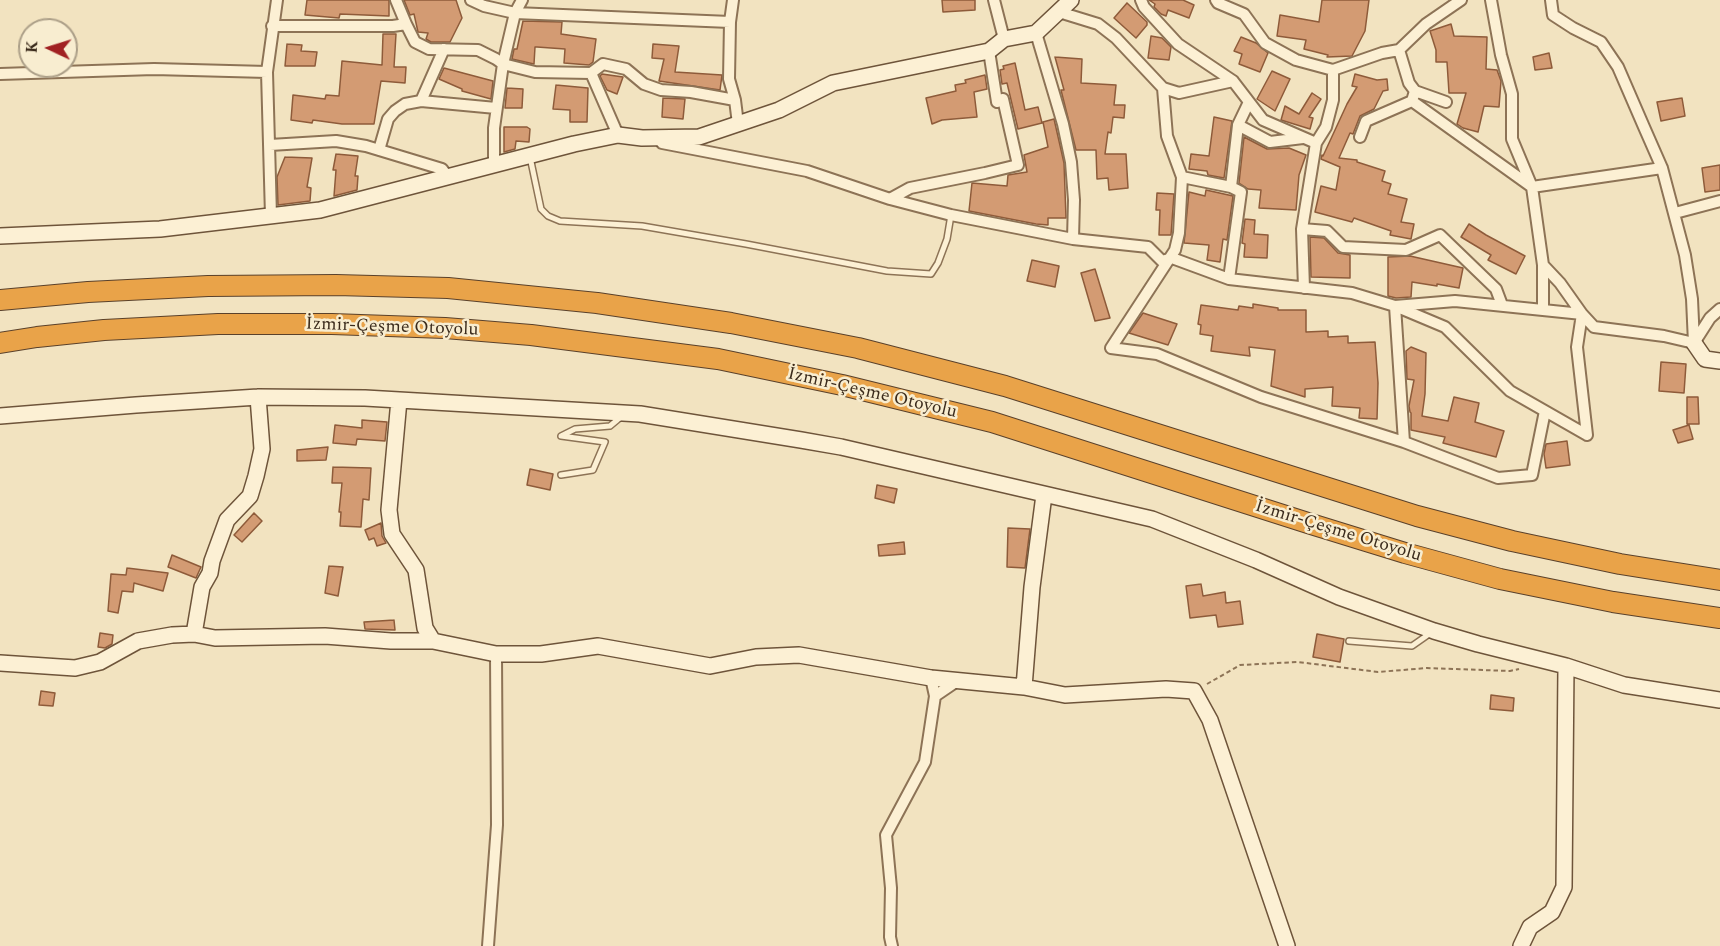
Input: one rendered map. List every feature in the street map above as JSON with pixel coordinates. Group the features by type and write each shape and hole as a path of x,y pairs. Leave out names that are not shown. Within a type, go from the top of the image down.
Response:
{"highway":[{"path":"0,300 88,291 208,286 426,287 597,303 731,323 858,348 1005,386 1417,516 1501,539 1620,564 1720,580"},
{"name":"İzmir-Çeşme Otoyolu","path":"0,344 37,337 104,330 218,324 332,324 445,328 531,335 718,359 842,385 992,422 1311,524 1500,579 1613,602 1720,618"}],"street":[{"path":"271,216 267,72 277,0"},
{"path":"396,0 415,42 429,49 478,50 496,58 503,64 535,72 591,73 603,64 626,69 644,84 661,90 691,92 735,100"},
{"path":"471,0 484,6 515,13 730,22"},
{"path":"494,165 496,108 503,64 515,13 522,0"},
{"path":"733,0 730,22 729,79 738,124"},
{"path":"994,0 1004,39"},
{"path":"642,138 699,137 779,110 833,83 989,51 1004,39 1036,33 1071,0"},
{"path":"1141,0 1144,7 1178,44 1233,81 1263,120 1316,143"},
{"path":"1216,0 1244,14 1265,43 1296,60 1333,70 1382,53 1399,50 1426,24 1461,0"},
{"path":"1491,0 1501,55 1512,93 1512,139 1532,187 1543,265 1543,310"},
{"path":"1551,0 1553,15 1600,42 1618,67 1662,168 1675,213 1692,299 1694,343 1705,359 1720,360"},
{"path":"1059,12 1098,24 1116,38 1163,88 1179,93 1233,81"},
{"path":"272,26 393,26 406,24"},
{"path":"1036,33 1063,124 1071,162 1074,200 1073,239"},
{"path":"421,101 444,49"},
{"path":"1399,50 1413,96 1532,187 1662,168"},
{"path":"890,199 910,188 1018,165 1004,99 997,102 989,51"},
{"path":"0,74 154,69 267,72"},
{"path":"1304,288 1302,229 1316,143 1326,128 1333,100 1333,70"},
{"path":"591,73 618,135"},
{"path":"1163,88 1167,136 1182,177 1179,233 1172,258 1111,348 1157,354 1261,397 1404,442 1498,477 1532,476 1545,411"},
{"path":"1360,136 1366,122 1413,96 1446,102"},
{"path":"379,150 388,119 405,104 421,101 496,108"},
{"path":"1231,187 1238,125 1249,102"},
{"path":"1238,125 1270,142 1303,138"},
{"path":"0,236 160,229 320,210 530,155 618,135 807,171 890,199 951,215 1073,239 1148,248 1162,261 1172,258 1229,279 1352,293 1395,306 1445,327 1510,391 1587,435 1577,347 1582,314"},
{"path":"270,145 336,141 379,150 442,169 448,177"},
{"path":"1182,177 1231,187 1241,192 1229,279"},
{"path":"1675,213 1720,201"},
{"path":"1302,229 1327,231 1343,247 1406,250 1440,235 1496,289 1502,305"},
{"path":"1543,265 1594,327 1664,336 1694,343"},
{"path":"1395,306 1455,301 1582,314"},
{"path":"1395,306 1404,442"},
{"path":"1694,343 1710,318 1720,309"},
{"path":"194,634 202,587 210,573 214,553 227,520 250,496 256,476 262,449 258,398"},
{"path":"0,416 258,398 399,400 626,413 841,447 1152,519 1256,560 1339,597 1434,631 1566,666 1624,685 1720,700"},
{"path":"399,400 389,510 392,534 416,570 425,628 433,641"},
{"path":"1024,687 1032,587 1044,495"},
{"path":"0,663 75,669 100,662 138,641 171,635 194,634 215,638 325,636 391,641 433,641 496,654 541,654 598,646 710,666 756,657 799,655 931,678 1024,687 1065,695 1166,689 1194,691 1214,730 1287,946"},
{"path":"488,946 497,825 496,654"},
{"path":"1521,946 1530,927 1552,912 1564,887 1566,666"},
{"path":"892,946 890,937 891,888 886,836 925,762 935,696 931,678"},
{"path":"935,696 957,681"}],"lane":[{"path":"530,155 541,208 548,216 560,220 642,226 887,271 931,274 947,239 951,215"},
{"path":"561,476 593,470 605,442 561,436 575,429 610,426 626,413"},
{"path":"1349,642 1412,646 1434,631"}],"path":[{"path":"1194,691 1240,665 1298,662 1378,672 1427,668 1510,671 1521,669"}],"building":[{"path":"307,0 389,0 389,16 340,14 339,18 305,15"},
{"path":"404,0 456,0 462,18 450,42 431,42 426,39 428,33 418,32 414,14 410,15"},
{"path":"942,0 975,0 975,10 943,12"},
{"path":"1149,0 1183,0 1194,5 1189,18 1168,10 1166,16 1161,14 1154,7 1155,4"},
{"path":"1322,0 1369,0 1365,31 1352,56 1327,57 1328,55 1304,49 1306,40 1277,36 1280,15 1319,22"},
{"path":"1127,3 1147,22 1136,38 1114,18"},
{"path":"523,21 562,22 561,34 596,39 593,62 589,65 564,63 565,49 537,47 535,47 534,64 512,59 514,49 517,49"},
{"path":"1451,24 1454,36 1487,37 1486,69 1497,70 1501,81 1499,107 1484,106 1478,132 1457,124 1466,93 1449,93 1447,62 1436,62 1436,50 1430,31"},
{"path":"383,34 396,34 394,67 406,67 405,83 381,81 374,124 342,124 313,120 312,123 291,120 293,95 325,99 326,95 339,96 342,61 382,65"},
{"path":"1151,36 1162,38 1171,47 1169,60 1148,58"},
{"path":"1241,37 1256,43 1268,53 1260,72 1239,64 1242,54 1234,51"},
{"path":"287,44 302,45 301,51 317,52 315,66 285,66"},
{"path":"653,44 679,46 675,72 722,75 720,90 659,81 664,59 652,58"},
{"path":"1549,53 1552,68 1535,70 1533,57"},
{"path":"1055,57 1082,59 1081,83 1116,85 1114,105 1125,105 1124,118 1113,117 1105,154 1126,154 1128,188 1109,190 1108,178 1097,179 1096,150 1076,150"},
{"path":"1015,63 1025,110 1038,107 1042,123 1018,129 1007,83 1002,84 1000,70 1004,69 1003,66"},
{"path":"444,68 493,81 491,99 462,91 439,79"},
{"path":"1272,71 1290,79 1275,111 1257,99"},
{"path":"602,74 623,77 617,94 607,90 600,76"},
{"path":"1355,74 1377,80 1387,79 1388,90 1383,91 1374,109 1360,116 1339,158 1357,160 1357,162 1385,171 1382,181 1391,184 1388,194 1407,199 1401,222 1414,224 1411,239 1390,235 1391,231 1354,218 1352,222 1315,212 1321,186 1336,190 1340,167 1321,159 1357,87 1352,86"},
{"path":"985,75 987,89 974,92 977,117 942,120 932,124 926,98 956,91 955,85"},
{"path":"556,85 588,88 587,122 570,122 570,110 553,109"},
{"path":"507,88 523,89 522,108 505,108"},
{"path":"1312,93 1321,99 1309,117 1313,118 1310,129 1281,120 1285,106 1299,114"},
{"path":"663,98 685,99 683,119 662,117"},
{"path":"1682,98 1685,116 1661,121 1657,102"},
{"path":"1214,117 1232,121 1224,178 1208,175 1207,171 1189,169 1191,154 1209,156"},
{"path":"1054,119 1064,163 1066,218 1048,218 1048,225 969,211 972,183 1007,186 1008,175 1027,172 1024,155 1048,147 1043,122"},
{"path":"504,127 527,127 530,129 529,142 516,141 515,149 504,152"},
{"path":"1244,137 1267,149 1289,148 1306,155 1299,175 1296,210 1259,208 1261,190 1248,189 1239,183"},
{"path":"336,154 358,156 355,176 358,176 357,190 334,196 336,170 333,170"},
{"path":"285,157 312,158 307,187 311,188 310,201 278,205 277,177"},
{"path":"1720,165 1720,190 1705,192 1702,168"},
{"path":"1206,190 1233,196 1227,240 1223,239 1220,262 1207,260 1209,245 1184,243 1189,192 1205,196"},
{"path":"1157,193 1174,194 1171,235 1159,235 1160,210 1156,210"},
{"path":"1245,219 1255,220 1254,234 1268,235 1267,258 1244,257 1245,244 1242,243"},
{"path":"1469,224 1525,256 1516,274 1488,260 1491,255 1461,237"},
{"path":"1310,237 1324,238 1338,253 1350,255 1350,278 1311,277"},
{"path":"1410,256 1463,268 1459,288 1412,282 1411,297 1388,296 1388,257"},
{"path":"1032,260 1059,266 1055,287 1027,281"},
{"path":"1095,269 1110,318 1095,321 1081,273"},
{"path":"1253,304 1278,308 1278,310 1306,310 1306,332 1328,331 1328,337 1348,336 1348,343 1375,342 1378,383 1377,419 1359,418 1360,408 1332,406 1333,387 1305,389 1305,397 1271,386 1275,350 1249,347 1250,356 1211,351 1213,336 1200,334 1201,325 1198,324 1201,305 1238,310 1239,306 1253,308"},
{"path":"1143,313 1177,324 1168,345 1129,333"},
{"path":"1411,347 1426,353 1422,416 1448,421 1454,397 1479,403 1475,422 1504,431 1496,457 1443,443 1445,437 1411,430 1409,406 1414,380 1407,379 1406,351"},
{"path":"1661,362 1686,364 1684,393 1659,391"},
{"path":"1687,397 1698,397 1699,424 1687,424"},
{"path":"362,420 387,422 385,441 357,439 356,445 333,443 335,425 362,428"},
{"path":"1689,425 1693,439 1678,443 1673,430"},
{"path":"1567,441 1570,465 1546,468 1544,454 1546,444"},
{"path":"328,447 326,460 297,461 297,450"},
{"path":"333,467 371,468 369,500 363,499 361,527 340,526 342,483 332,483"},
{"path":"530,469 553,474 550,490 527,485"},
{"path":"877,485 897,489 894,503 875,498"},
{"path":"254,513 262,521 242,542 234,535"},
{"path":"381,523 382,536 386,543 377,546 374,538 369,540 365,530"},
{"path":"1008,528 1030,529 1025,568 1007,567"},
{"path":"904,542 905,554 879,556 878,545"},
{"path":"172,555 201,567 196,578 168,567"},
{"path":"329,566 343,567 338,596 325,593"},
{"path":"127,568 168,573 163,591 134,583 133,592 122,591 118,613 108,611 111,574 126,575"},
{"path":"1201,584 1203,596 1225,592 1226,603 1240,601 1243,624 1218,627 1216,615 1190,618 1186,586"},
{"path":"394,620 395,630 365,629 364,622"},
{"path":"100,633 113,635 112,644 105,648 98,647"},
{"path":"1317,634 1344,639 1340,662 1313,657"},
{"path":"41,691 55,693 53,706 39,705"},
{"path":"1491,695 1514,698 1513,711 1490,709"}]}
